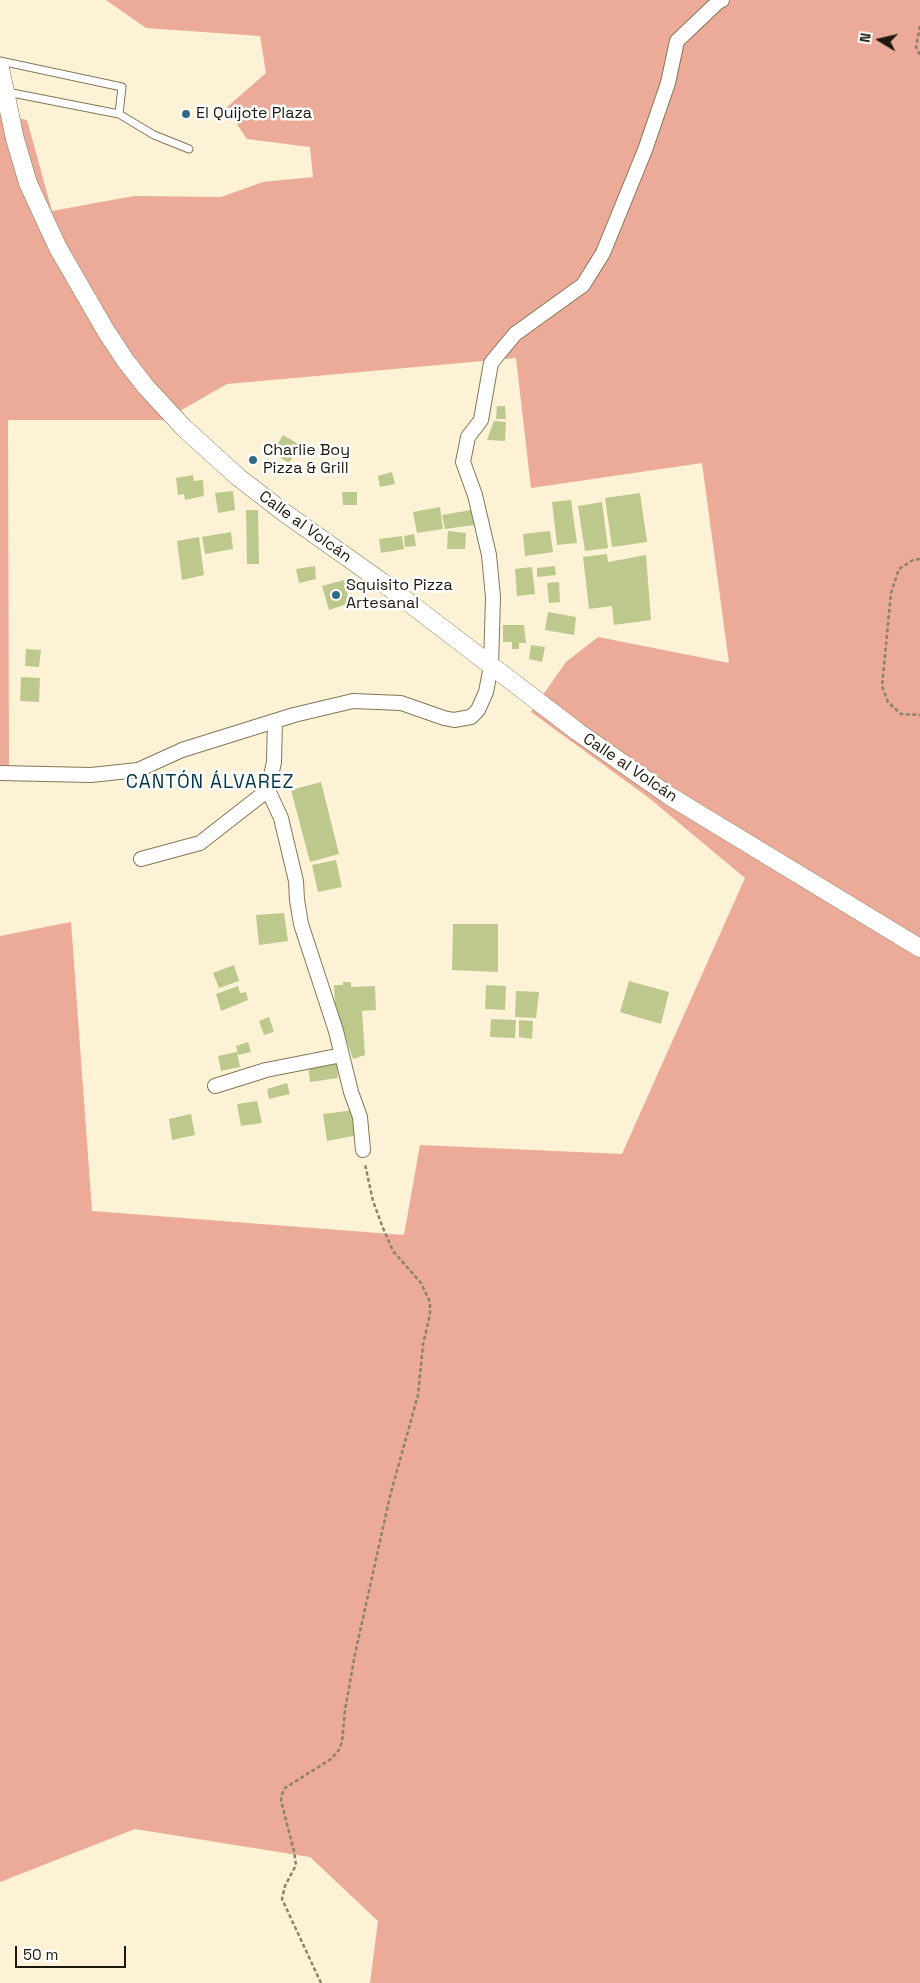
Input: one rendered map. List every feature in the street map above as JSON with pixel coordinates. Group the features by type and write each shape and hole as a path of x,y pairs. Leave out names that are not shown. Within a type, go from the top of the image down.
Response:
{"street":[{"path":"0,773 91,775 138,770 182,750 276,721 353,701 401,703 454,720 471,717 484,700 491,666 492,597 489,555 475,494 463,462 468,437 481,420 491,363 515,334 583,285 603,253 645,150 668,83 677,41 722,0"},
{"name":"Calle al Volcán","path":"0,69 21,160 38,207 58,248 84,295 120,352 146,387 184,428 238,477 300,520 578,732 668,795 920,948"},
{"path":"276,721 274,762 268,790 281,818 296,882 296,900 301,924 329,1008 351,1092 360,1117 363,1150"},
{"path":"140,859 200,843 268,790"},
{"path":"215,1086 266,1070 342,1055"}],"lane":[{"path":"0,61 122,87 119,114"},
{"path":"4,92 119,114 154,135 189,149"}],"path":[{"path":"920,26 916,47 920,55"},
{"path":"920,559 913,560 900,569 891,594 882,686 888,702 902,714 920,715"},
{"path":"321,1983 282,1899 285,1886 296,1865 281,1801 282,1794 285,1788 331,1759 339,1750 342,1742 345,1710 355,1654 394,1478 418,1395 423,1346 430,1314 430,1302 421,1283 393,1251 383,1228 373,1201 363,1150"}],"shaded area":[{"path":"106,0 920,0 920,1983 370,1983 378,1921 310,1857 135,1829 0,1882 0,936 71,922 92,1211 404,1235 420,1145 622,1154 745,878 649,798 531,712 566,662 598,637 729,663 702,463 531,488 516,358 227,384 164,420 8,420 9,773 0,773 0,115 27,120 52,211 134,196 221,197 263,182 313,177 310,147 247,139 226,108 266,73 260,36 146,28"}],"building":[{"path":"497,406 505,406 506,419 496,419"},
{"path":"494,421 506,422 505,441 487,440"},
{"path":"283,435 300,445 289,463 272,453"},
{"path":"392,472 395,484 380,487 378,476"},
{"path":"193,475 194,481 203,480 204,496 185,500 184,494 178,495 176,478"},
{"path":"233,491 235,510 218,513 215,493"},
{"path":"342,492 357,492 357,505 343,505"},
{"path":"640,493 647,542 612,547 605,498"},
{"path":"571,500 577,543 557,545 552,502"},
{"path":"602,502 608,548 585,551 578,506"},
{"path":"440,507 443,529 417,533 413,512"},
{"path":"246,510 258,510 259,564 247,564"},
{"path":"471,510 474,525 445,529 442,515"},
{"path":"448,531 466,533 465,549 447,549"},
{"path":"550,531 553,552 525,556 523,534"},
{"path":"231,532 233,549 205,554 202,537"},
{"path":"414,534 416,546 405,547 404,536"},
{"path":"402,536 404,549 381,553 379,539"},
{"path":"199,537 204,575 182,580 177,541"},
{"path":"607,554 608,562 646,555 651,620 614,625 612,606 589,609 583,557"},
{"path":"315,566 316,579 299,583 296,569"},
{"path":"555,566 556,575 537,577 537,568"},
{"path":"532,567 535,594 517,596 515,569"},
{"name":"Squisito Pizza Artesanal","path":"344,580 350,603 329,610 322,586"},
{"path":"559,582 560,602 549,603 547,583"},
{"path":"548,612 576,617 574,635 545,630"},
{"path":"503,625 524,625 526,643 519,643 519,649 512,649 512,642 503,642"},
{"path":"531,645 545,647 542,662 529,659"},
{"path":"26,649 41,650 39,667 25,666"},
{"path":"21,677 40,678 39,702 20,701"},
{"path":"321,782 339,854 310,862 291,790"},
{"path":"336,860 342,887 318,892 312,865"},
{"path":"284,913 288,941 259,945 256,915"},
{"path":"453,924 498,924 498,972 452,970"},
{"path":"234,965 239,981 219,988 213,973"},
{"path":"629,981 669,992 661,1024 620,1012"},
{"path":"343,982 351,982 351,987 375,986 376,1010 362,1011 365,1055 353,1059 335,1006 334,985 343,985"},
{"path":"486,985 506,986 505,1010 485,1009"},
{"path":"238,986 240,993 246,992 248,1000 221,1011 216,994"},
{"path":"516,991 539,992 536,1018 515,1017"},
{"path":"269,1017 274,1032 264,1035 259,1021"},
{"path":"491,1019 516,1020 515,1038 490,1037"},
{"path":"519,1020 533,1021 532,1039 519,1037"},
{"path":"248,1042 251,1052 238,1055 236,1046"},
{"path":"237,1052 240,1067 221,1071 218,1056"},
{"path":"337,1061 338,1078 310,1082 308,1065"},
{"path":"287,1083 290,1094 269,1099 267,1089"},
{"path":"257,1101 262,1123 241,1126 237,1104"},
{"path":"355,1110 358,1135 327,1141 323,1114"},
{"path":"191,1114 195,1135 172,1140 169,1119"}],"place":[{"name":"El Quijote Plaza","path":"186,114"},
{"name":"Charlie Boy Pizza & Grill","path":"253,460"},
{"name":"Squisito Pizza Artesanal","path":"336,595"}],"district":[{"name":"CANTÓN ÁLVAREZ","path":"210,783"}]}
